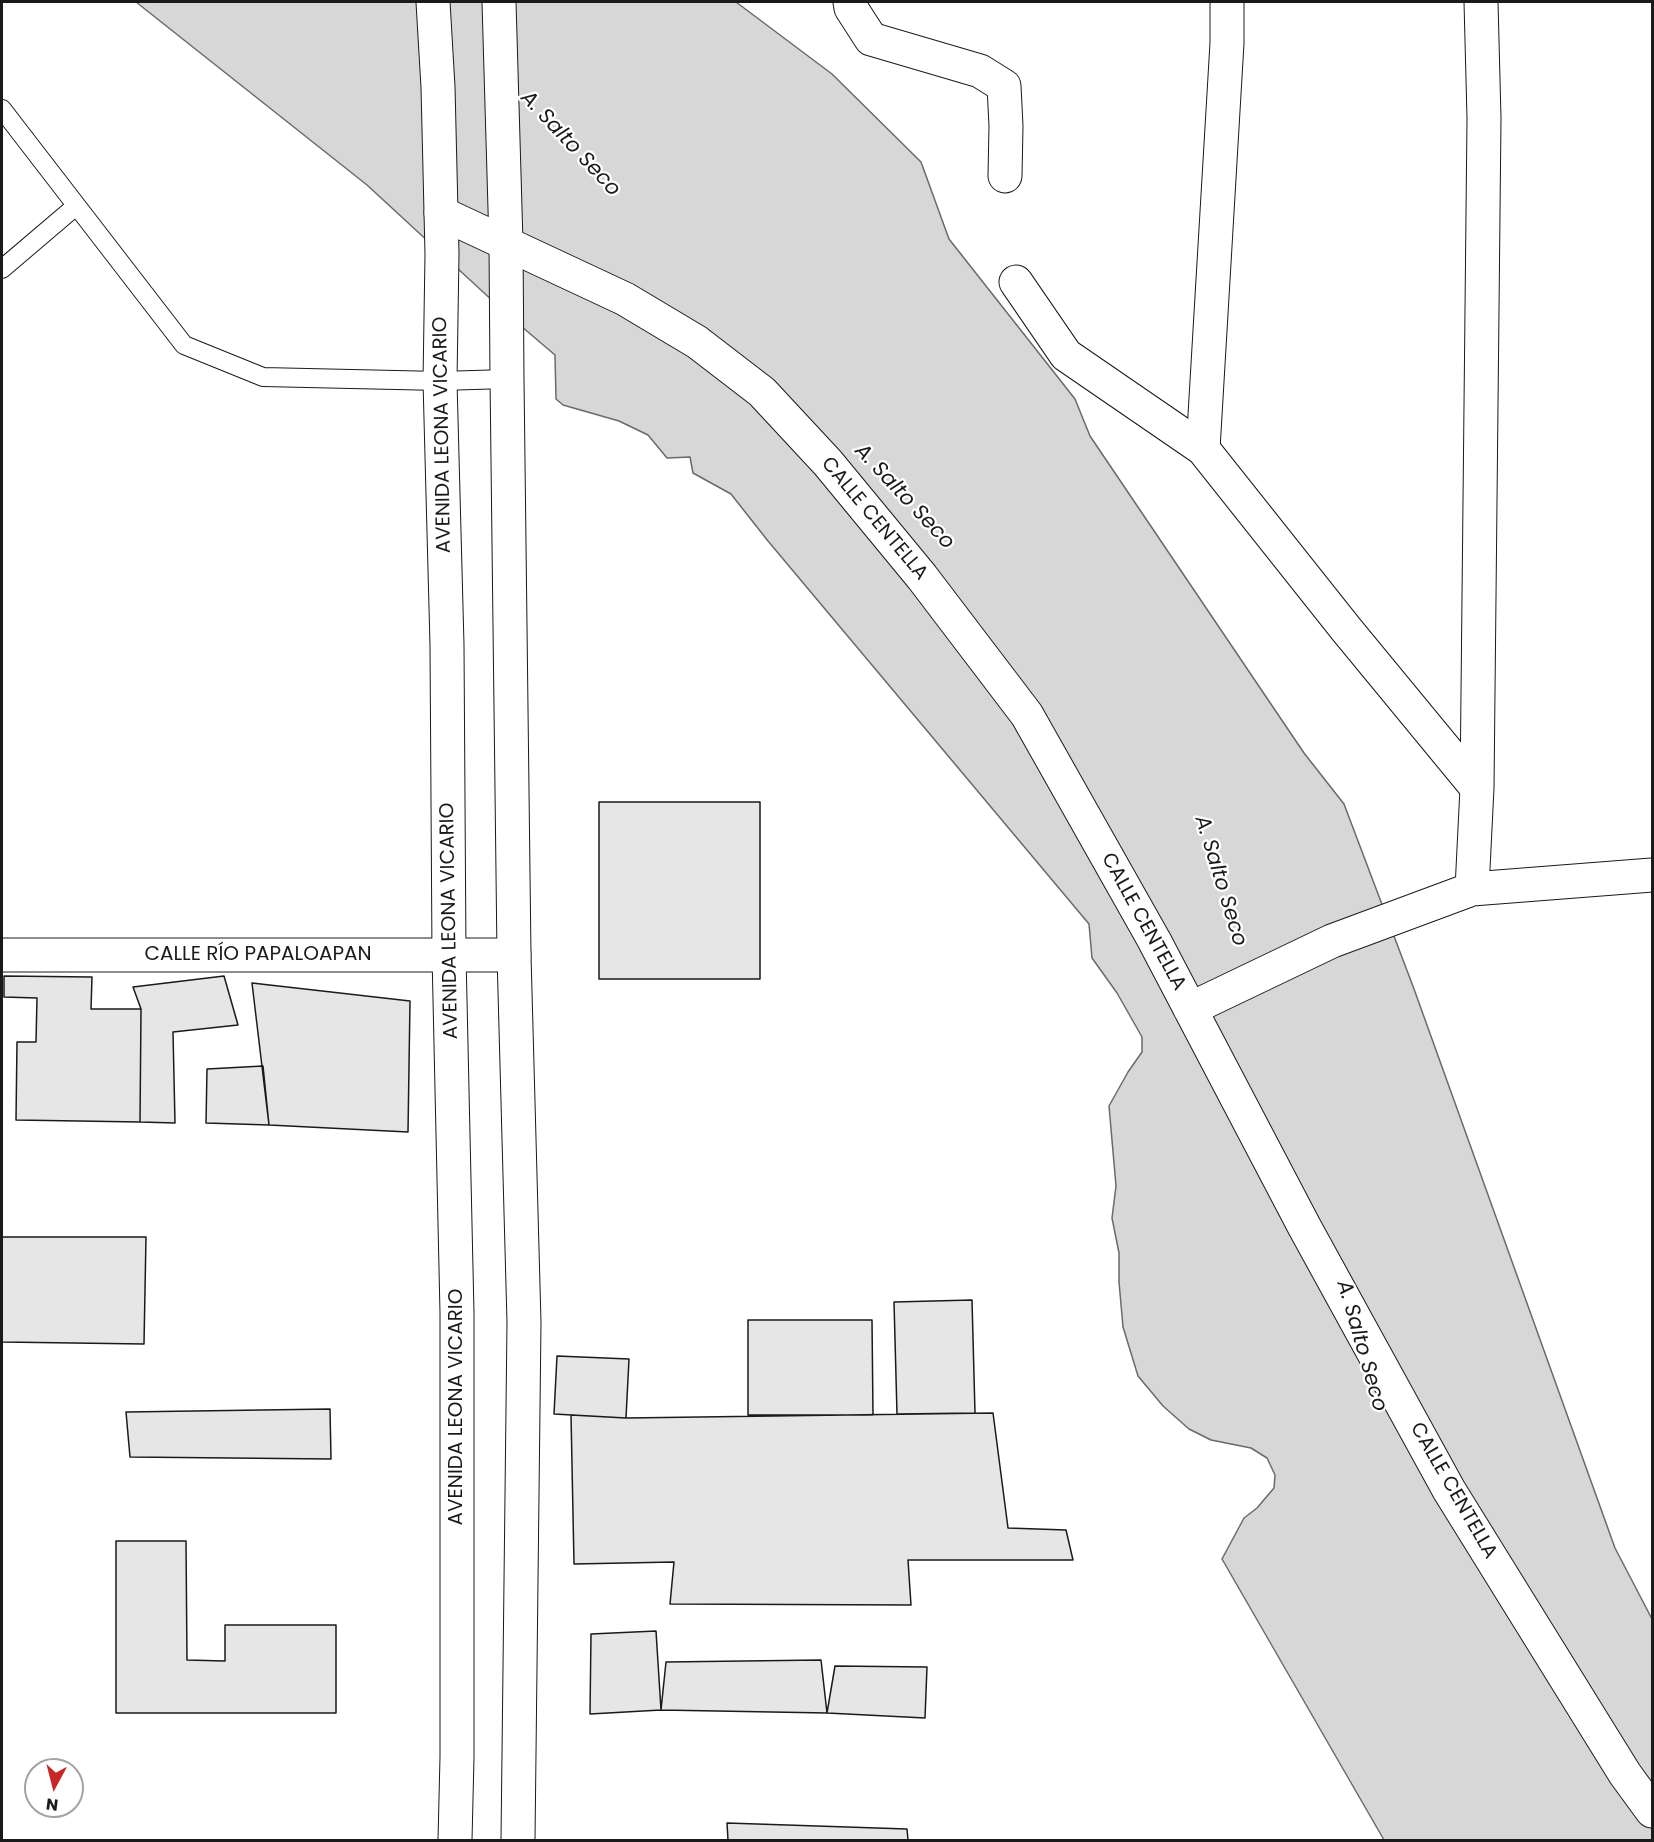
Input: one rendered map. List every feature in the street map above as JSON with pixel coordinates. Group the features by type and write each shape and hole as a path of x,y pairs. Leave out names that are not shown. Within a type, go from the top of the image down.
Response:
{"street":[{"name":"AVENIDA LEONA VICARIO","path":"433,2 441,213 441,381 447,645 449,955 457,1313 455,1840"},
{"path":"499,2 506,243 514,955 524,1322 518,1840"},
{"path":"850,2 851,8 871,39 980,71 1004,86 1005,176"},
{"path":"1203,449 1227,43 1227,2"},
{"path":"1472,889 1477,788 1484,118 1481,2"},
{"name":"CALLE CENTELLA","path":"441,213 625,299 697,342 762,392 828,462 922,577 1027,715 1154,940 1304,1226 1449,1490 1625,1774 1653,1811"},
{"path":"1016,282 1066,355 1203,449 1346,629 1477,788"},
{"path":"1190,1009 1332,941 1472,889 1653,875"},
{"name":"CALLE RÍO PAPALOAPAN","path":"2,955 514,955"}],"lane":[{"path":"2,109 184,345 263,378 441,381 507,379"},
{"path":"2,269 76,206"}],"water":[{"name":"A. Salto Seco","path":"136,2 736,2 832,74 921,162 949,239 1075,399 1090,436 1304,753 1344,804 1414,989 1615,1548 1652,1619 1652,1840 1384,1840 1222,1559 1244,1518 1257,1508 1274,1488 1275,1475 1267,1458 1251,1448 1211,1440 1189,1429 1163,1406 1138,1376 1123,1327 1119,1253 1112,1218 1116,1186 1109,1106 1142,1052 1142,1037 1117,993 1092,958 1089,924 731,494 693,473 690,457 667,458 648,435 619,421 563,405 556,399 555,355 508,315 367,185"}],"building":[{"path":"599,802 760,802 760,979 599,979"},
{"path":"4,976 92,977 91,1009 141,1009 140,1122 16,1120 17,1042 36,1042 37,998 4,997"},
{"path":"224,976 238,1025 173,1032 175,1123 140,1122 141,1009 133,987"},
{"path":"252,983 410,1001 408,1132 269,1125"},
{"path":"263,1066 269,1125 206,1123 207,1069"},
{"path":"2,1237 146,1237 144,1344 2,1342"},
{"path":"972,1300 975,1413 897,1414 894,1302"},
{"path":"748,1320 872,1320 873,1415 748,1415"},
{"path":"557,1356 629,1359 626,1418 554,1414"},
{"path":"330,1409 331,1459 130,1457 126,1412"},
{"path":"993,1413 1008,1528 1066,1530 1073,1560 908,1560 911,1605 670,1604 674,1562 574,1564 571,1415 626,1418"},
{"path":"116,1541 186,1541 187,1660 225,1661 225,1625 336,1625 336,1713 116,1713"},
{"path":"656,1631 661,1710 590,1714 591,1634"},
{"path":"821,1660 827,1713 661,1710 666,1662"},
{"path":"835,1666 927,1667 925,1718 827,1713"},
{"path":"727,1823 907,1829 908,1840 728,1840"}]}
